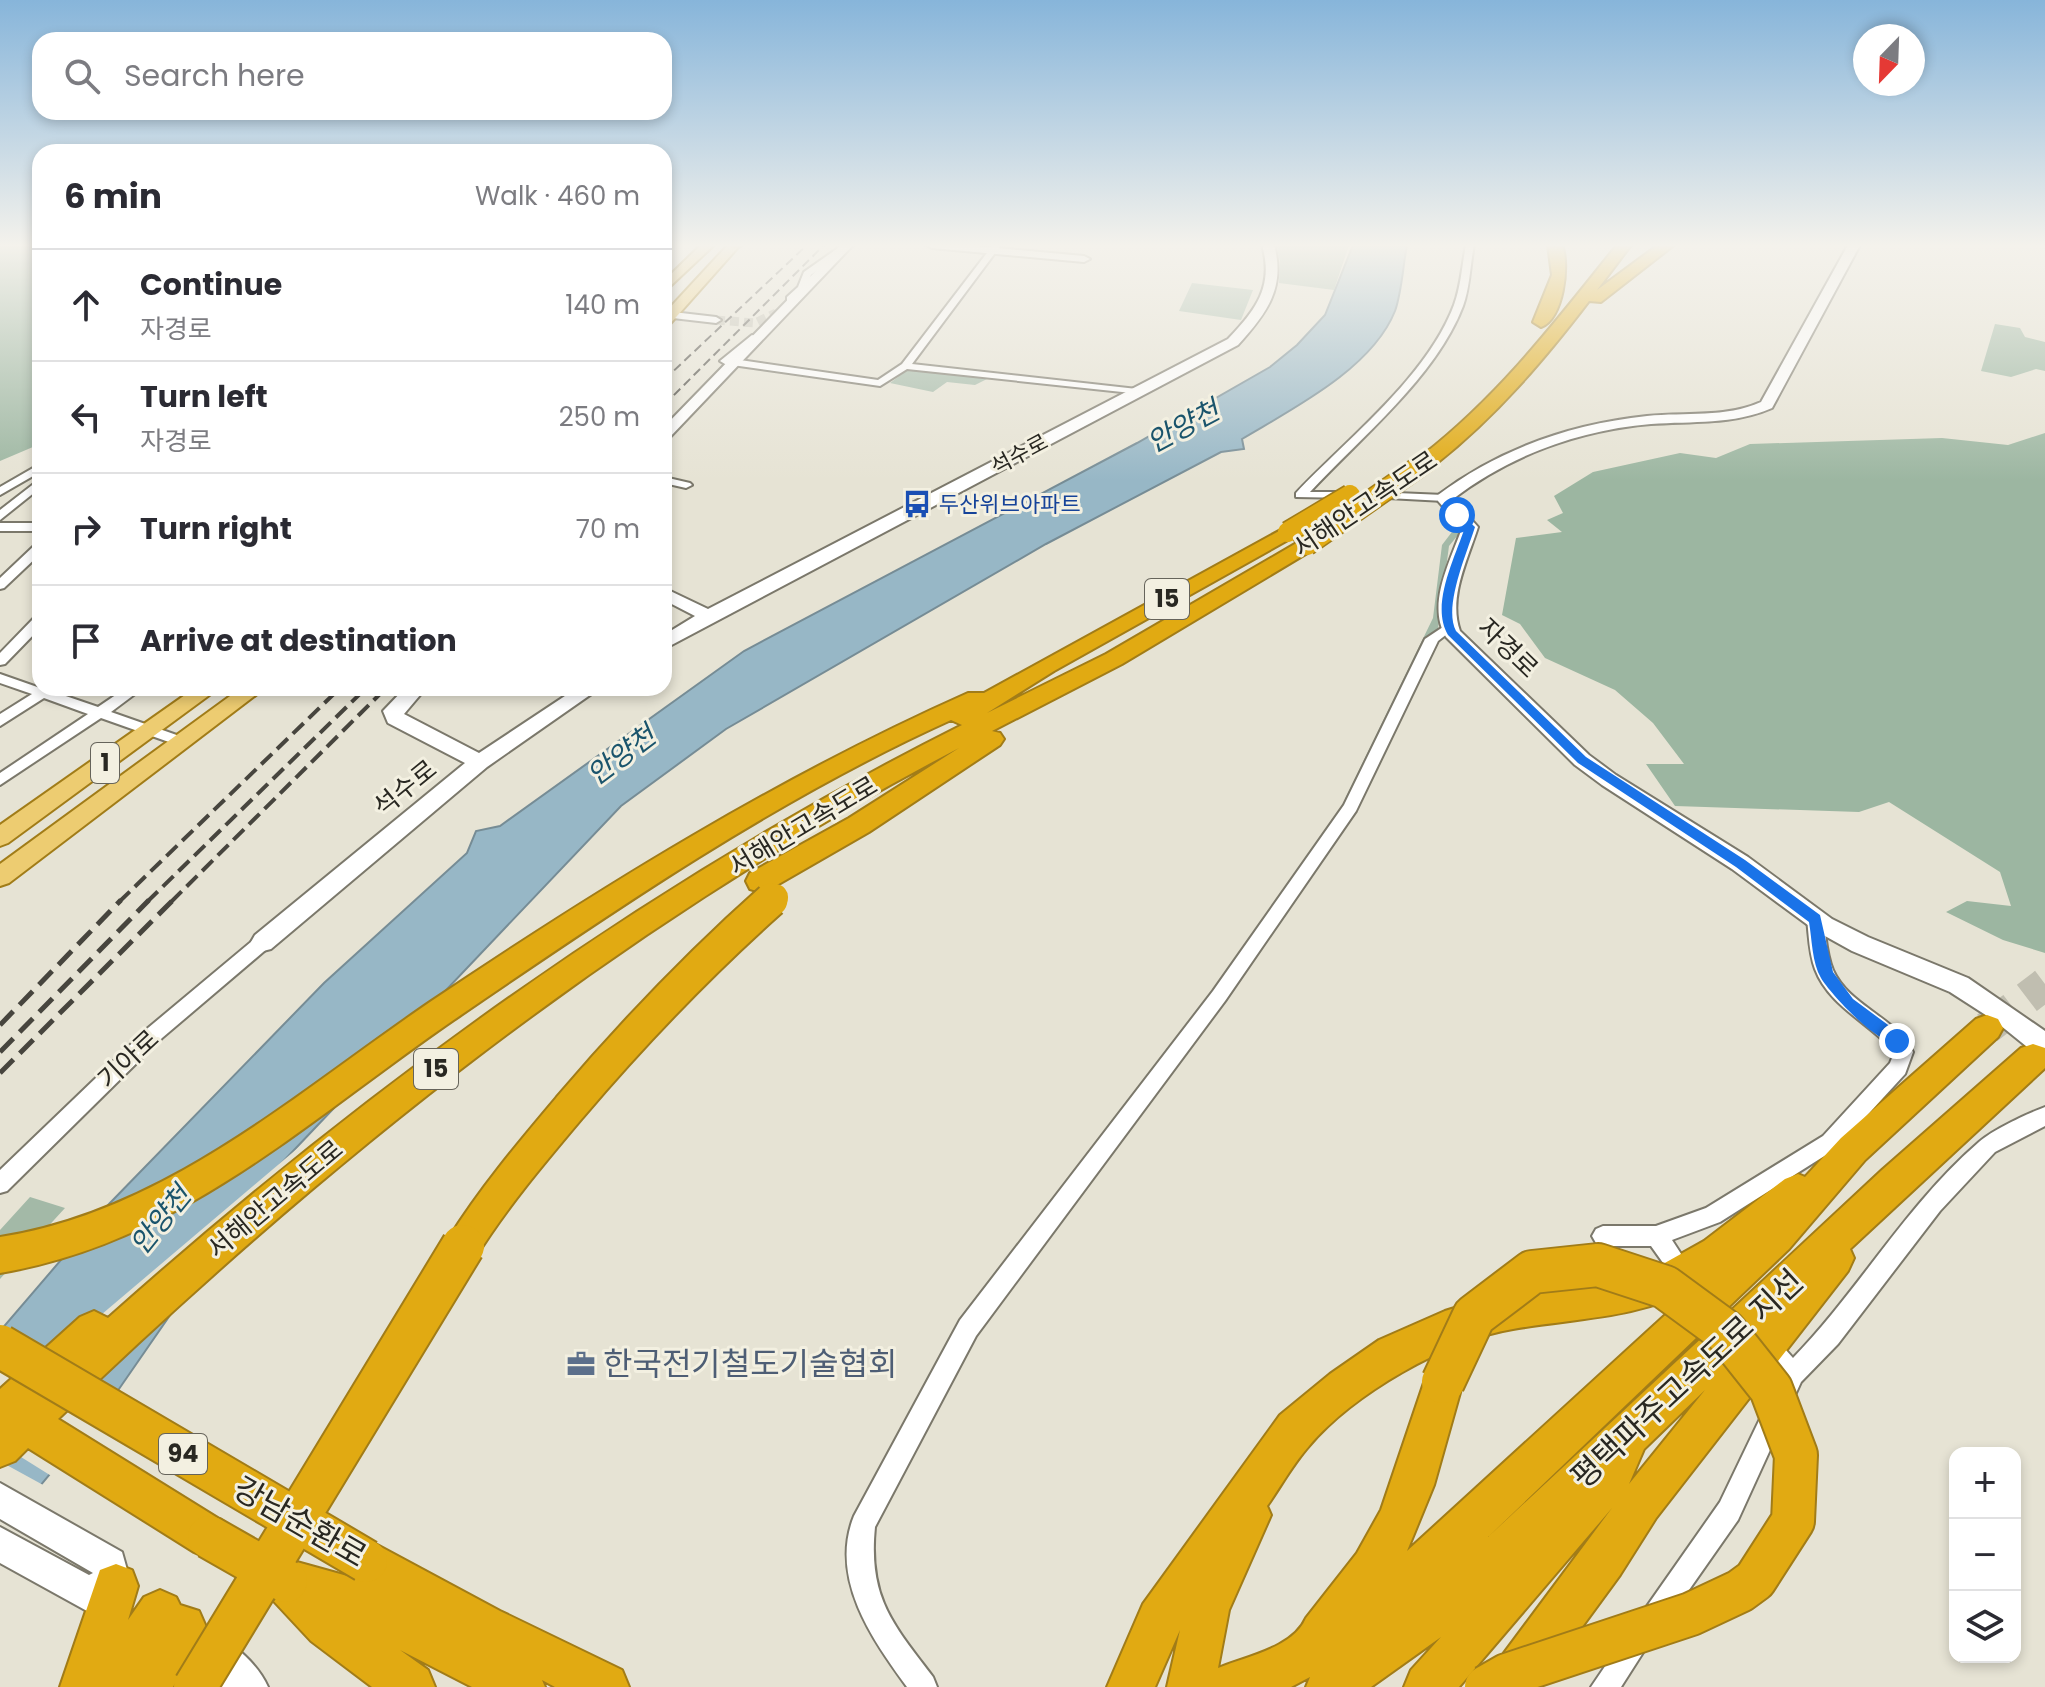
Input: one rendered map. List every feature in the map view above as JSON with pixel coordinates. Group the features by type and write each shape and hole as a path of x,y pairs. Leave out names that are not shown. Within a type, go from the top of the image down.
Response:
{"highway":[{"name":"서해안고속도로","path":"0,1446 106,1345 228,1238 328,1153 457,1053 665,908 805,822 907,748 1115,658 1420,456 1461,436 1510,387 1562,324"},
{"name":"서해안고속도로","path":"1420,456 1502,369"},
{"name":"서해안고속도로","path":"0,1417 97,1328 317,1140 454,1036 655,896 1046,666 1298,538"},
{"path":"195,1687 468,1239 527,1157 623,1044 768,889 859,825 1115,658"},
{"path":"0,1255 37,1249 93,1231 183,1191 234,1159 442,1011 635,885 907,748"},
{"name":"평택파주고속도로 지선","path":"1308,1668 1353,1625 1441,1552 1589,1416 1776,1237 1853,1149 1987,1028"},
{"name":"평택파주고속도로 지선","path":"1308,1668 1427,1619 1512,1546 1895,1182 2039,1052"},
{"path":"1131,1687 1159,1620 1295,1430 1344,1388 1393,1354 1445,1331 1509,1310 1628,1295 1673,1279 1717,1254 1853,1149"},
{"path":"1508,1687 1604,1559 1641,1503 1895,1182"},
{"path":"1230,1687 1308,1668 1388,1544 1415,1474 1443,1382 1467,1326 1490,1300 1513,1281 1533,1270 1556,1265 1574,1263 1618,1268 1639,1275 1696,1305 1725,1331 1770,1385 1795,1451 1798,1495 1796,1515 1788,1538 1752,1582 1713,1608 1507,1675 1486,1687"},
{"name":"강남순환로","path":"0,1346 366,1561 510,1641 605,1687"},
{"name":"강남순환로","path":"0,1407 286,1581 342,1596 521,1687"},
{"path":"1428,1687 1610,1478 1632,1429"},
{"path":"1191,1687 1207,1609 1252,1508 1295,1430"},
{"path":"286,1581 327,1625 411,1687"},
{"path":"84,1687 106,1582"},
{"path":"111,1687 171,1620"},
{"path":"146,1687 171,1620"}],"main road":[{"name":"1","path":"6,827 198,696"},
{"name":"1","path":"0,877 244,696"}],"street":[{"path":"730,363 768,324"},
{"path":"730,363 880,383 905,366 937,324"},
{"name":"석수로","path":"672,638 708,616 1227,346 1250,324"},
{"path":"1450,324 1422,364 1388,404 1300,495 1444,498 1492,464 1588,431 1645,420 1744,414 1767,405 1811,324"},
{"path":"672,427 752,338"},
{"path":"905,366 1137,392"},
{"path":"0,492 32,472"},
{"path":"672,482 686,485"},
{"path":"0,516 32,489"},
{"name":"자경로","path":"1444,498 1470,527 1446,607 1449,627 1582,760 1740,863 1815,919 1860,944 1959,985 2004,1014 2039,1052"},
{"path":"0,527 32,527"},
{"path":"0,585 32,555"},
{"path":"672,597 708,616"},
{"path":"923,1687 876,1622 862,1582 858,1555 863,1525 968,1328 1219,996 1351,807 1432,639 1449,627"},
{"path":"0,661 32,631"},
{"path":"0,678 32,686"},
{"path":"0,721 38,696"},
{"path":"61,696 183,742"},
{"path":"0,780 124,696"},
{"path":"408,696 393,711 395,718 480,762"},
{"name":"석수로","path":"263,942 480,762 578,696"},
{"path":"1603,1236 1656,1236 1713,1215 1830,1142 1898,1068 1904,1052 1897,1041 1848,1003 1826,974 1815,919"},
{"name":"기아로","path":"0,1184 155,1033 263,942"},
{"path":"1605,1687 1729,1511 1785,1365 1830,1336 1933,1204 1988,1146 2045,1116"},
{"path":"1656,1236 1674,1260"},
{"path":"0,1500 106,1582 171,1620 249,1687"},
{"path":"0,1544 106,1582"}],"green space":[{"path":"0,324 32,324 32,447 0,461"},
{"path":"1995,324 2020,328 2025,337 2045,342 2045,371 2036,369 2011,377 1981,371"},
{"path":"910,368 991,377 975,385 947,382 933,392 890,383"},
{"path":"2045,433 2045,953 2003,940 1946,912 1967,901 2011,906 2000,872 1889,802 1859,812 1675,806 1646,764 1684,764 1653,723 1615,690 1545,658 1520,624 1502,615 1516,538 1562,532 1547,520 1563,513 1554,496 1593,472 1680,453 1716,458 1750,444 1942,438 2008,445"},
{"path":"1461,520 1463,529 1449,546 1438,629 1355,802 1345,799 1433,618 1442,545"},
{"path":"30,1197 65,1208 0,1279 0,1230"}],"water":[{"name":"안양천","path":"1317,324 1388,324 1350,369 1306,401 1242,439 1244,449 1221,452 1046,544 726,729 621,806 258,1188 110,1402 0,1534 0,1331 109,1204 324,983 467,853 476,831 500,826 744,651 1137,443 1270,367"}],"pier":[{"path":"318,1131 89,1381 113,1405 53,1477 13,1452 3,1463 45,1486 0,1538 0,1332 49,1359"}],"tunnel":[{"path":"1987,1028 2045,984"}],"railway":[{"path":"672,372 724,324"},
{"path":"672,397 745,324"},
{"path":"120,901 332,696"},
{"path":"148,901 358,696"},
{"path":"171,902 378,696"},
{"path":"0,1025 120,901"},
{"path":"0,1052 148,901"},
{"path":"0,1073 171,902"}],"place":[{"name":"두산위브아파트","path":"917,504"},
{"name":"한국전기철도기술협회","path":"581,1364"}],"route":[{"path":"1457,515 1470,527 1446,607 1446,623 1452,633 1582,760 1740,863 1815,919 1826,974 1848,1003 1897,1041"}]}
